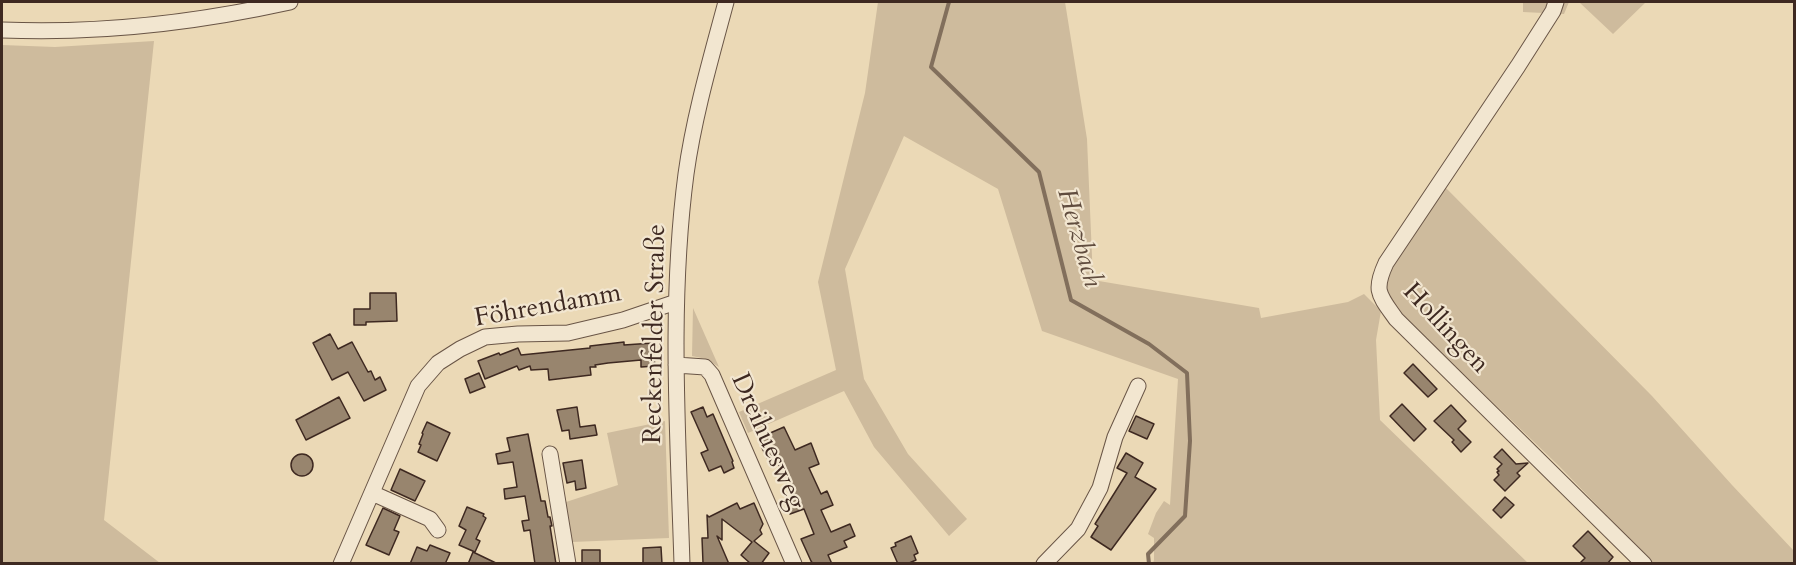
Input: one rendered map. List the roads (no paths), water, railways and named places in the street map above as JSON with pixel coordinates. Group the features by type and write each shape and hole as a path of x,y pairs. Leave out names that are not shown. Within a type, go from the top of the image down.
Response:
{"street":[{"path":"2,30 48,32 119,29 198,19 290,2"},
{"name":"Reckenfelder Straße","path":"682,564 676,365 676,302 680,232 686,172 704,86 726,2"},
{"name":"Hollingen","path":"1557,2 1518,66 1386,263 1378,281 1382,299 1396,319 1644,564"},
{"name":"Föhrendamm","path":"341,564 418,386 438,363 460,349 485,338 518,334 568,333 624,320 676,302"},
{"name":"Dreihuesweg","path":"676,365 705,367 712,375 794,564"},
{"path":"1044,564 1078,529 1101,488 1115,437 1138,386"},
{"path":"550,454 568,564"},
{"path":"372,493 430,519 438,530"}],"waterway":[{"name":"Herzbach","path":"949,2 931,67 1039,172 1071,300 1149,344 1187,373 1190,441 1185,516 1148,554 1149,564"}]}
